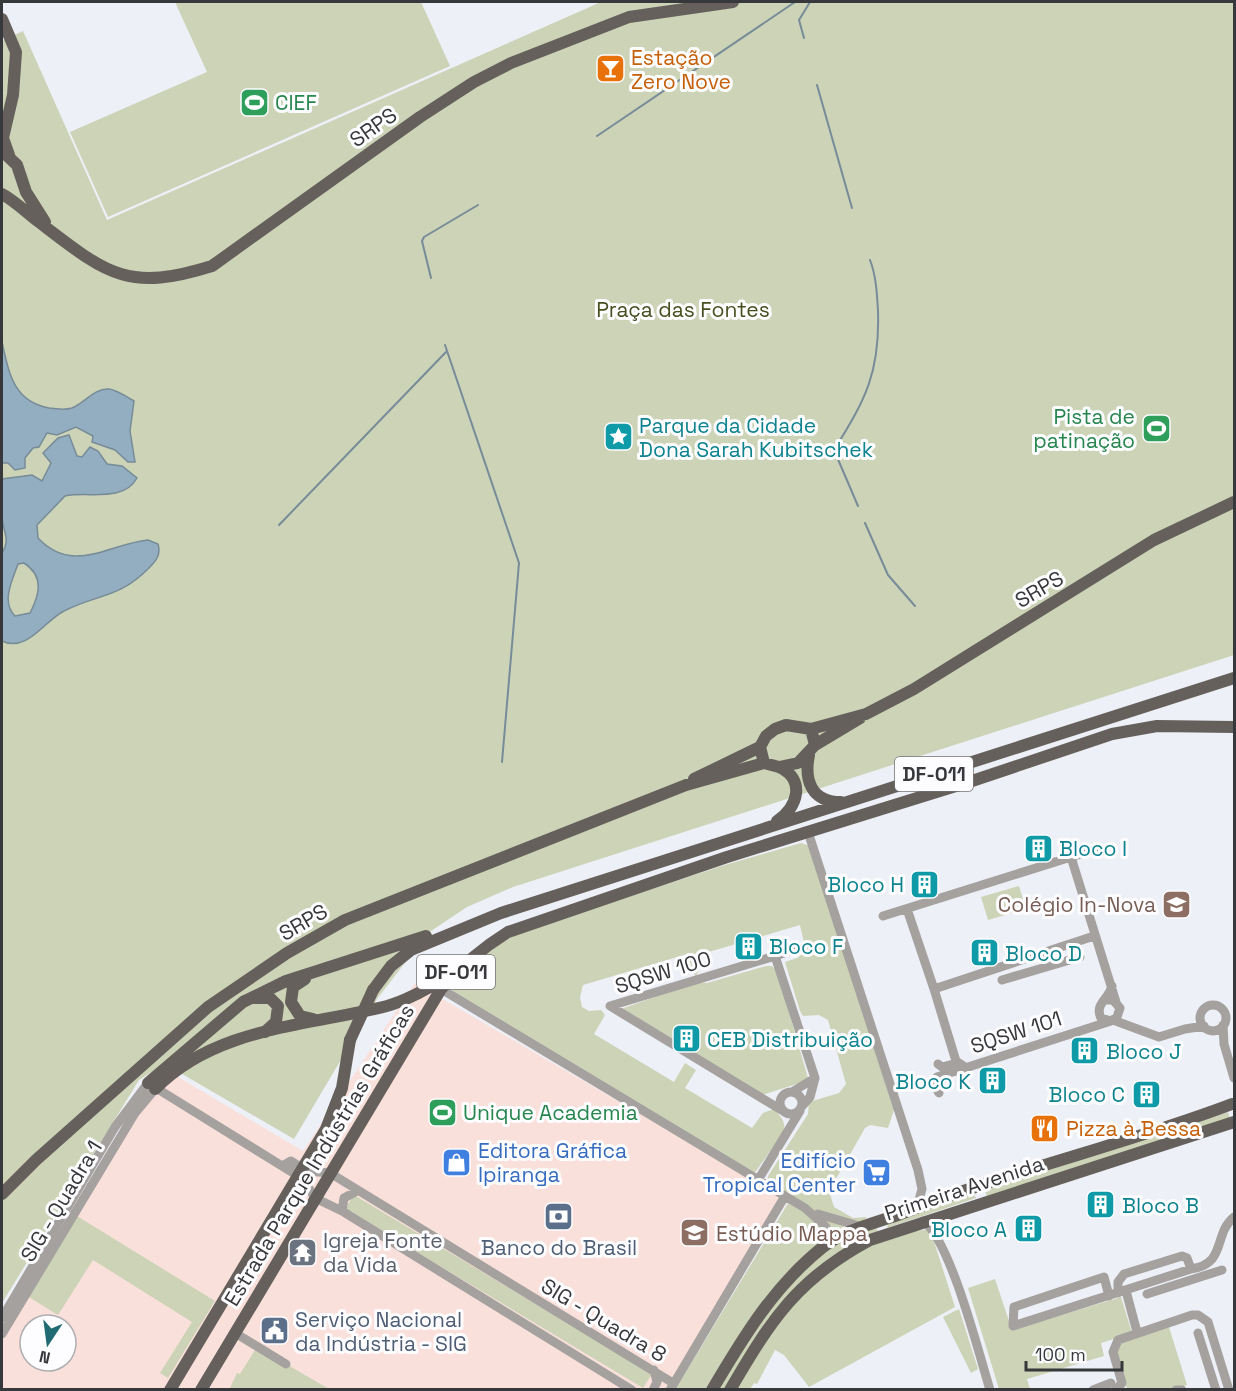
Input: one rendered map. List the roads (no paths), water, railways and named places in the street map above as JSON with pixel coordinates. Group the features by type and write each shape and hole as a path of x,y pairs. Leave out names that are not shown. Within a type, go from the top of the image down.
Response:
{"main road":[{"name":"SRPS","path":"2,194 83,257 110,272 149,279 175,276 212,266 420,117 474,82 511,63 629,17 733,2"},
{"name":"SRPS","path":"2,19 16,52 13,95 3,124 5,153 21,173 30,200 55,235"},
{"path":"2,188 14,183 21,173"},
{"name":"SRPS","path":"779,767 798,763 812,750 866,714 914,689 1154,540 1234,502"},
{"name":"Estrada Parque Indústrias Gráficas","path":"170,1389 301,1174 336,1110 350,1040 373,990 391,966 411,950 501,913 1234,678"},
{"name":"SRPS","path":"686,785 702,774 760,747 766,736 775,729 786,725 811,729 866,714"},
{"name":"Estrada Parque Indústrias Gráficas","path":"201,1389 441,989 455,973 488,944 508,932 1112,734 1157,726 1234,727"},
{"path":"811,729 812,750 807,774 814,793 830,802 854,800"},
{"path":"760,747 764,763 779,767 791,774 795,781 797,798 782,818 766,828"},
{"name":"SRPS","path":"2,1194 36,1160 208,1007 301,945 345,920 686,785 764,763"},
{"path":"614,897 635,871"},
{"path":"151,1086 243,1002 286,981 501,913"},
{"path":"319,1019 303,1017 296,1013 291,1002 291,992 298,982 331,967"},
{"path":"151,1086 186,1062 232,1041 319,1019 392,1004 455,973"},
{"path":"243,1002 264,996 270,998 278,1006 276,1022 264,1032"},
{"path":"1233,1102 1230,1112 1234,1120"},
{"name":"Primeira Avenida","path":"711,1389 760,1310 787,1280 825,1246 862,1227 940,1198 1233,1102"},
{"name":"Primeira Avenida","path":"730,1389 769,1325 799,1289 843,1254 890,1232 1234,1120"},
{"path":"976,1187 981,1195 979,1203"},
{"path":"886,1219 884,1227 890,1232"}],"street":[{"path":"808,832 922,1184 922,1194 917,1207"},
{"path":"883,916 1097,849"},
{"path":"1071,857 1094,936 1112,986 1116,1002 1115,1018"},
{"name":"SQSW 101","path":"907,909 961,1065 1092,1027 1115,1018"},
{"path":"934,989 1094,936"},
{"path":"758,1180 810,1097 815,1078 775,956 802,947"},
{"name":"SQSW 100","path":"775,956 610,1006 784,1112"},
{"path":"1031,956 1037,969"},
{"path":"1002,980 1080,957"},
{"path":"1112,986 1106,1000 1100,1004 1099,1014 1104,1020 1115,1018 1159,1037 1185,1029 1205,1027 1213,1030 1234,1015"},
{"path":"441,989 805,1208 836,1221 862,1227"},
{"path":"1106,1000 1116,1002"},
{"path":"1185,1029 1210,1006 1234,1008"},
{"path":"1219,1007 1226,1014 1224,1044 1234,1078"},
{"name":"SQSW 101","path":"1092,1027 1099,1014"},
{"path":"1201,1014 1205,1027 1224,1044"},
{"path":"938,1064 942,1067 961,1065"},
{"path":"939,1093 934,1087 933,1080 961,1065"},
{"path":"789,1129 780,1100 815,1078"},
{"path":"151,1086 282,1166 301,1174 330,1173"},
{"name":"SIG - Quadra 1","path":"2,1318 115,1127 151,1086"},
{"name":"SIG - Quadra 1","path":"2,1334 151,1086"},
{"path":"764,1100 788,1093 799,1095 801,1108"},
{"path":"784,1112 793,1114 801,1108"},
{"name":"SIG - Quadra 8","path":"330,1173 654,1370 672,1386 785,1196"},
{"path":"301,1174 315,1198"},
{"path":"922,1184 940,1198"},
{"path":"342,1211 344,1198 357,1191"},
{"name":"SIG - Quadra 8","path":"315,1198 342,1211 632,1389"},
{"path":"805,1208 826,1227 825,1246"},
{"path":"939,1240 939,1225 944,1214"},
{"path":"1147,1294 1191,1269 1213,1260 1224,1230 1234,1217"},
{"path":"923,1221 933,1230 939,1240 963,1304 990,1389"},
{"path":"1118,1293 1118,1281 1124,1274 1182,1256 1187,1258 1191,1269"},
{"path":"1137,1332 1118,1293 1104,1278 1014,1307 1013,1326 1118,1293 1222,1270"},
{"path":"1095,1389 1121,1386 1122,1378 1113,1347 1118,1340 1137,1332 1198,1315 1208,1322 1229,1389"},
{"path":"235,1333 286,1364"},
{"path":"1198,1333 1216,1389"},
{"path":"1209,1372 1223,1368"},
{"path":"653,1389 657,1382 654,1370"},
{"path":"1176,1389 1182,1389"}],"water":[{"path":"2,342 10,375 15,384 27,399 37,404 70,409 104,389 119,392 134,401 130,431 135,462 128,462 115,450 92,442 93,436 76,427 57,435 47,433 39,447 33,448 25,458 25,468 15,470 8,463 2,463"},
{"path":"69,435 77,456 82,457 90,447 98,451 107,464 122,466 137,478 123,491 65,496 37,525 38,538 51,549 78,556 148,540 158,544 159,554 149,568 128,585 64,611 27,639 11,644 2,641 2,553 6,539 1,508 2,479 32,475 42,481 51,463 43,453 58,438","holes":["24,563 37,580 36,599 30,613 15,616 8,598 11,584 18,564"]}],"waterway":[{"path":"597,136 795,2"},
{"path":"804,38 799,20 810,2"},
{"path":"817,85 852,208"},
{"path":"431,278 422,241 424,237 478,205"},
{"path":"858,506 834,450 863,400 873,368 878,332 878,311 875,278 870,260"},
{"path":"445,345 519,563 502,762"},
{"path":"279,525 446,352"},
{"path":"865,523 888,575 915,606"}],"place":[{"name":"Estação Zero Nove","path":"610,69"},
{"name":"CIEF","path":"254,102"},
{"name":"Pista de patinação","path":"1156,428"},
{"name":"Parque da Cidade Dona Sarah Kubitschek","path":"618,437"},
{"name":"Bloco I","path":"1038,848"},
{"name":"Bloco H","path":"925,884"},
{"name":"Colégio In-Nova","path":"1177,904"},
{"name":"Bloco F","path":"748,946"},
{"name":"Bloco D","path":"984,953"},
{"name":"CEB Distribuição","path":"686,1039"},
{"name":"Bloco J","path":"1085,1051"},
{"name":"Bloco K","path":"992,1081"},
{"name":"Bloco C","path":"1146,1094"},
{"name":"Unique Academia","path":"442,1112"},
{"name":"Pizza à Bessa","path":"1045,1128"},
{"name":"Editora Gráfica Ipiranga","path":"457,1162"},
{"name":"Edifício Tropical Center","path":"877,1172"},
{"name":"Bloco B","path":"1101,1205"},
{"name":"Banco do Brasil","path":"559,1216"},
{"name":"Bloco A","path":"1028,1229"},
{"name":"Estúdio Mappa","path":"695,1233"},
{"name":"Igreja Fonte da Vida","path":"302,1252"},
{"name":"Serviço Nacional da Indústria - SIG","path":"274,1331"}],"park label":[{"name":"Praça das Fontes","path":"683,309"}]}
